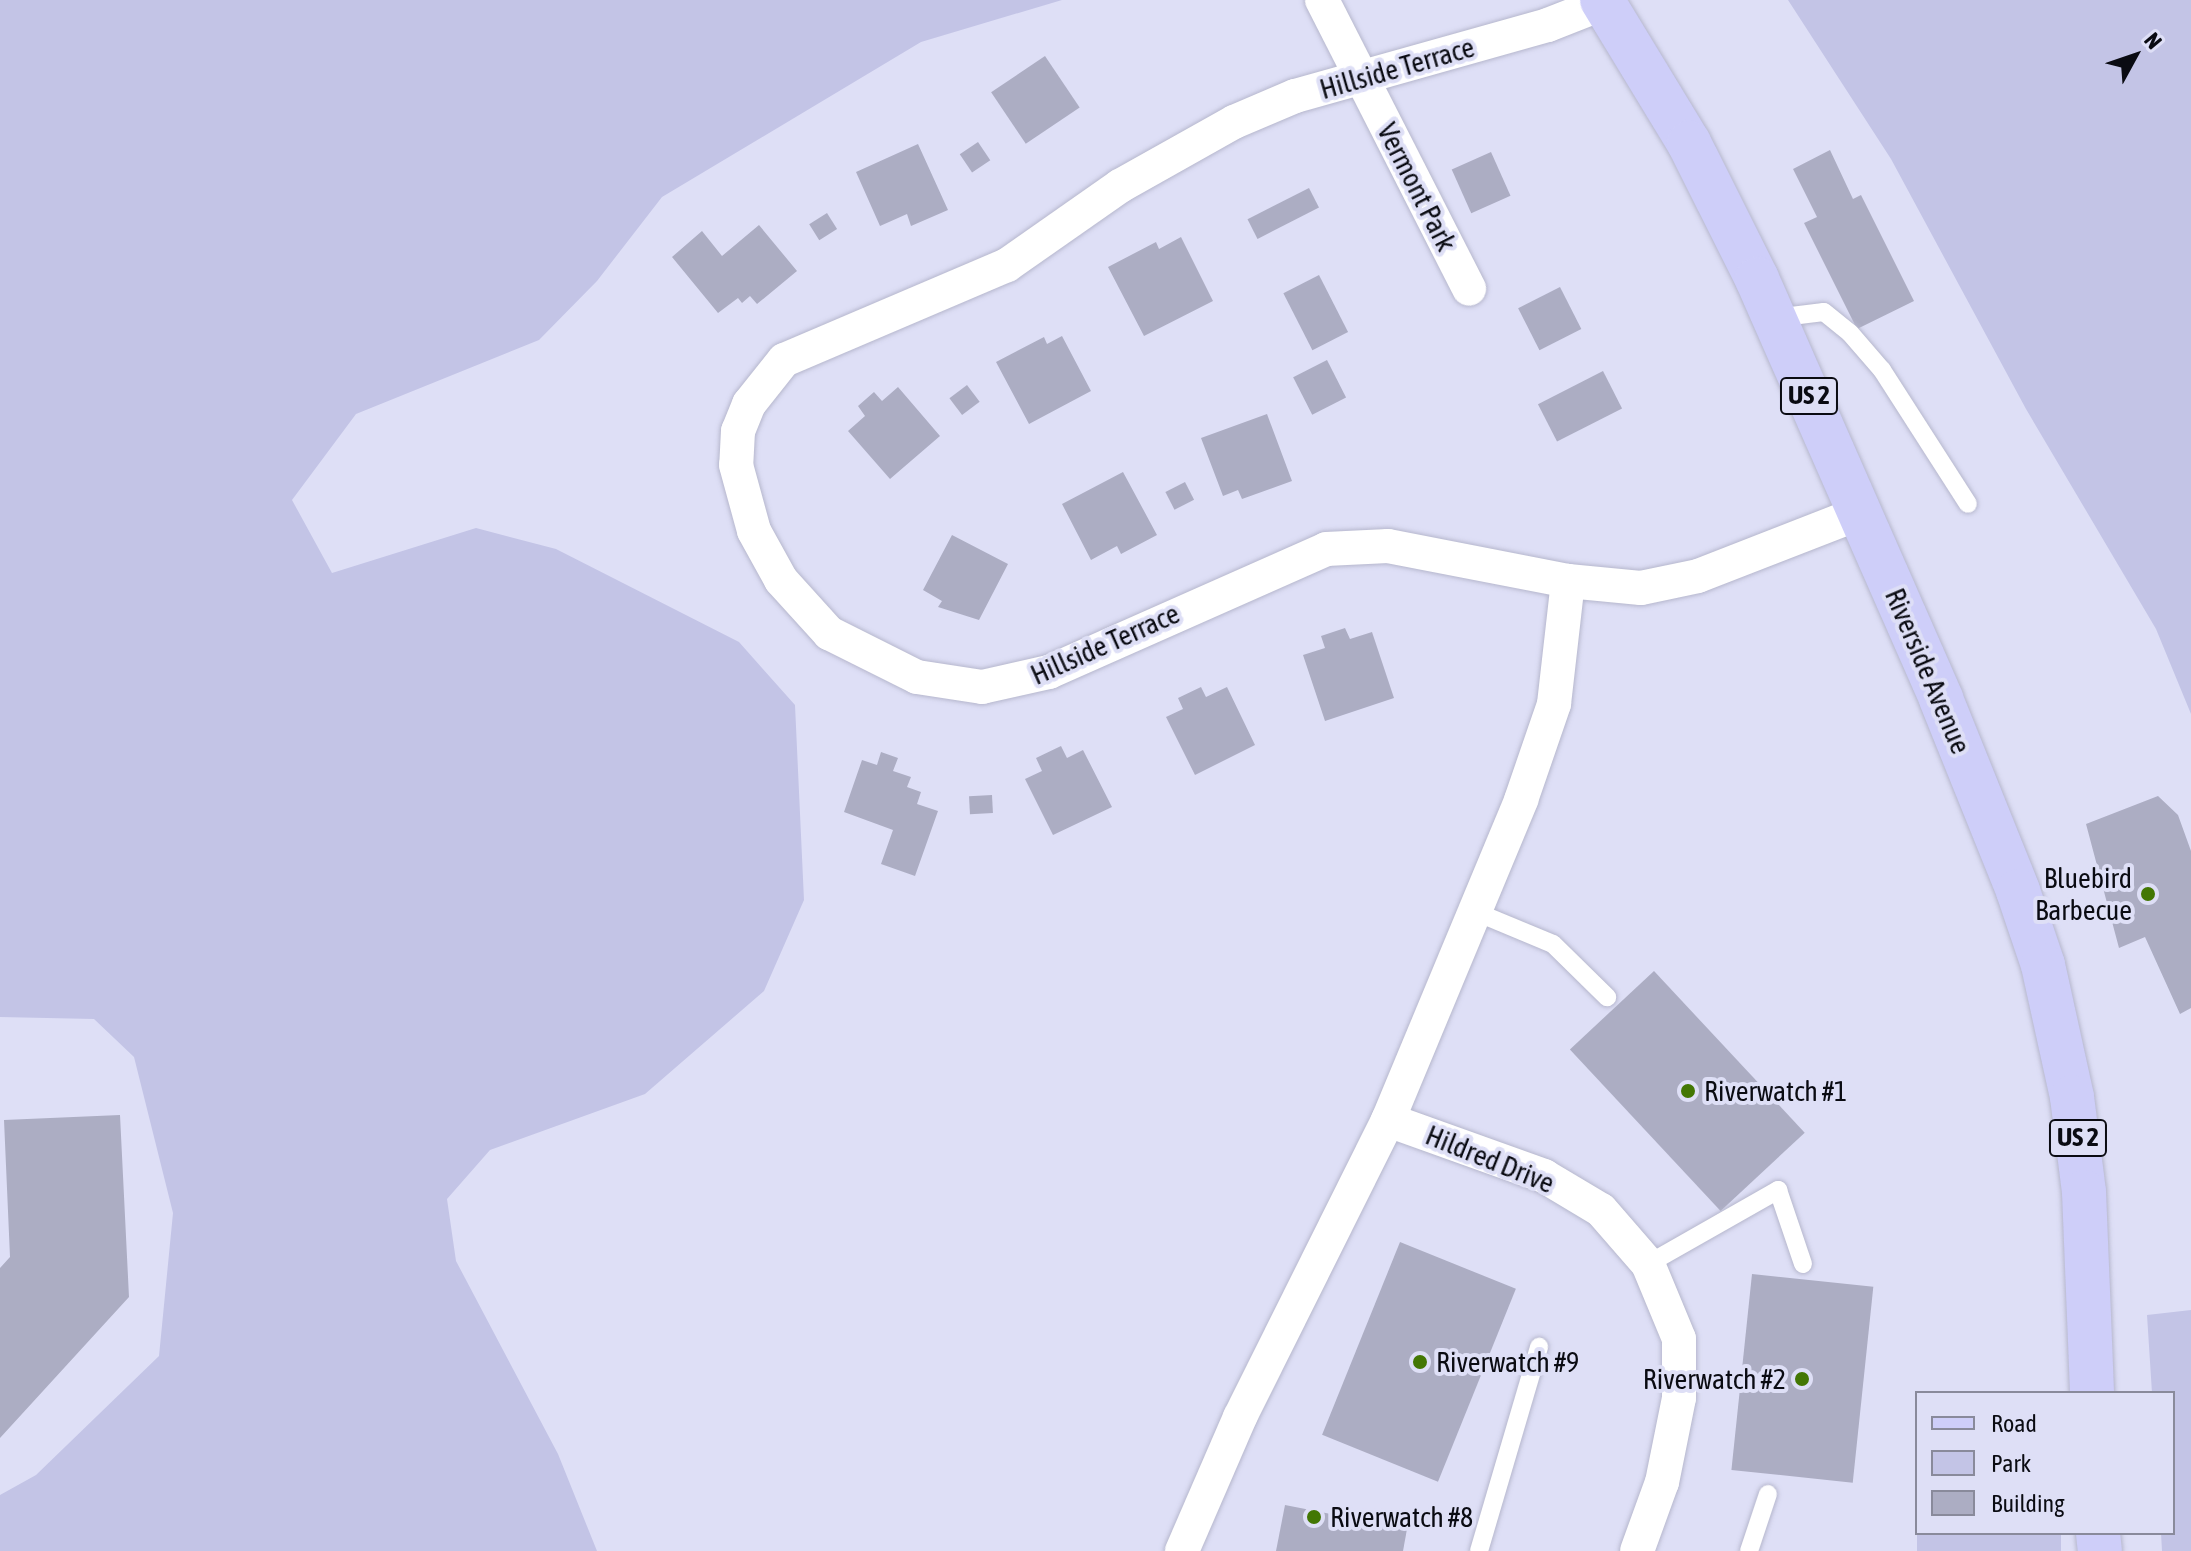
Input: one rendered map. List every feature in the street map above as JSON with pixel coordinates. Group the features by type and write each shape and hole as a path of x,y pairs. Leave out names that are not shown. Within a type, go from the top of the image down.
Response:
{"main road":[{"name":"Riverside Avenue","path":"1603,2 1689,143 1775,318 1999,839 2043,965 2072,1097 2082,1177 2092,1391"}],"street":[{"name":"Vermont Park","path":"1322,0 1469,289"},
{"name":"Hillside Terrace","path":"1603,2 1548,25 1295,96 1234,122 1120,186 1007,265 964,287 807,345 784,360 749,404 738,431 739,487 754,531 788,590 829,633 917,677 971,686 1017,682 1049,672 1326,549 1388,546 1614,589 1670,585 1860,513"},
{"name":"Hildred Drive","path":"1182,1551 1240,1417 1388,1120 1476,912 1554,704 1568,581"},
{"name":"Hildred Drive","path":"1388,1120 1544,1176 1601,1210 1648,1264 1679,1339 1679,1398 1662,1482 1637,1551"}],"lane":[{"path":"1775,318 1824,312 1850,333 1882,370 1968,504"},
{"path":"1476,912 1553,944 1607,997"},
{"path":"1648,1264 1778,1190 1803,1264"},
{"path":"1479,1551 1539,1347"},
{"path":"1749,1551 1768,1494"}],"green space":[{"path":"0,0 1062,0 921,42 662,197 597,281 539,340 356,414 292,500 332,573 476,528 556,549 739,642 795,705 804,900 764,991 645,1094 490,1150 447,1199 456,1261 558,1454 597,1551 0,1551 0,1495 36,1475 159,1356 173,1213 134,1057 94,1019 0,1017"},
{"path":"1788,0 2191,0 2191,714 2156,629 2026,409 1891,159"},
{"path":"2191,1310 2191,1551 2162,1551 2161,1535 2175,1535 2175,1391 2152,1391 2147,1315"},
{"path":"1917,1535 2061,1535 2061,1551 1917,1551"}],"building":[{"path":"1045,56 1080,107 1026,144 991,92"},
{"path":"978,142 990,160 972,173 960,154"},
{"path":"918,144 948,210 911,226 907,214 880,226 856,172"},
{"path":"1830,150 1853,199 1861,195 1914,301 1857,329 1804,223 1817,217 1793,169"},
{"path":"1491,152 1511,196 1471,213 1452,169"},
{"path":"1309,188 1319,208 1258,239 1248,219"},
{"path":"827,213 837,229 819,240 809,224"},
{"path":"759,225 797,271 757,304 750,296 742,303 738,298 718,313 672,257 702,231 722,256"},
{"path":"1181,237 1213,301 1144,336 1108,267 1156,242 1159,249"},
{"path":"1319,275 1348,332 1312,350 1283,293"},
{"path":"1560,287 1581,329 1539,350 1518,308"},
{"path":"1062,336 1091,391 1029,424 996,362 1044,337 1047,344"},
{"path":"1327,360 1346,397 1312,415 1293,377"},
{"path":"1603,371 1622,408 1557,442 1538,404"},
{"path":"967,385 980,402 962,415 949,398"},
{"path":"898,387 940,436 890,479 848,431 865,416 858,406 874,392 882,401"},
{"path":"1267,414 1292,481 1242,499 1238,490 1223,496 1201,438"},
{"path":"1123,472 1157,535 1121,554 1117,546 1091,560 1062,504"},
{"path":"1185,482 1194,500 1174,510 1165,492"},
{"path":"952,535 1008,564 979,620 938,607 942,601 923,590"},
{"path":"1345,628 1350,639 1372,632 1394,698 1325,721 1303,655 1325,648 1321,636"},
{"path":"1201,687 1206,697 1227,687 1255,745 1195,775 1166,717 1183,709 1178,698"},
{"path":"1061,746 1067,758 1083,750 1112,807 1053,835 1025,779 1042,771 1036,758"},
{"path":"881,752 898,758 893,771 911,777 907,787 921,792 917,804 938,811 915,876 881,864 893,830 844,812 862,760 877,765"},
{"path":"992,795 993,813 970,814 969,796"},
{"name":"Bluebird Barbecue","path":"2158,796 2178,815 2191,851 2191,1008 2180,1014 2145,937 2119,948 2086,824"},
{"name":"Riverwatch #1","path":"1654,971 1805,1133 1721,1211 1570,1049"},
{"path":"120,1115 129,1297 0,1438 0,1268 10,1257 4,1120"},
{"name":"Riverwatch #9","path":"1400,1242 1516,1289 1438,1482 1322,1435"},
{"name":"Riverwatch #2","path":"1752,1274 1873,1287 1853,1483 1731,1470"},
{"name":"Riverwatch #8","path":"1285,1505 1407,1529 1403,1551 1276,1551"}],"place":[{"name":"Bluebird Barbecue","path":"2148,894"},
{"name":"Riverwatch #1","path":"1688,1091"},
{"name":"Riverwatch #9","path":"1420,1362"},
{"name":"Riverwatch #2","path":"1802,1379"},
{"name":"Riverwatch #8","path":"1314,1517"}]}
